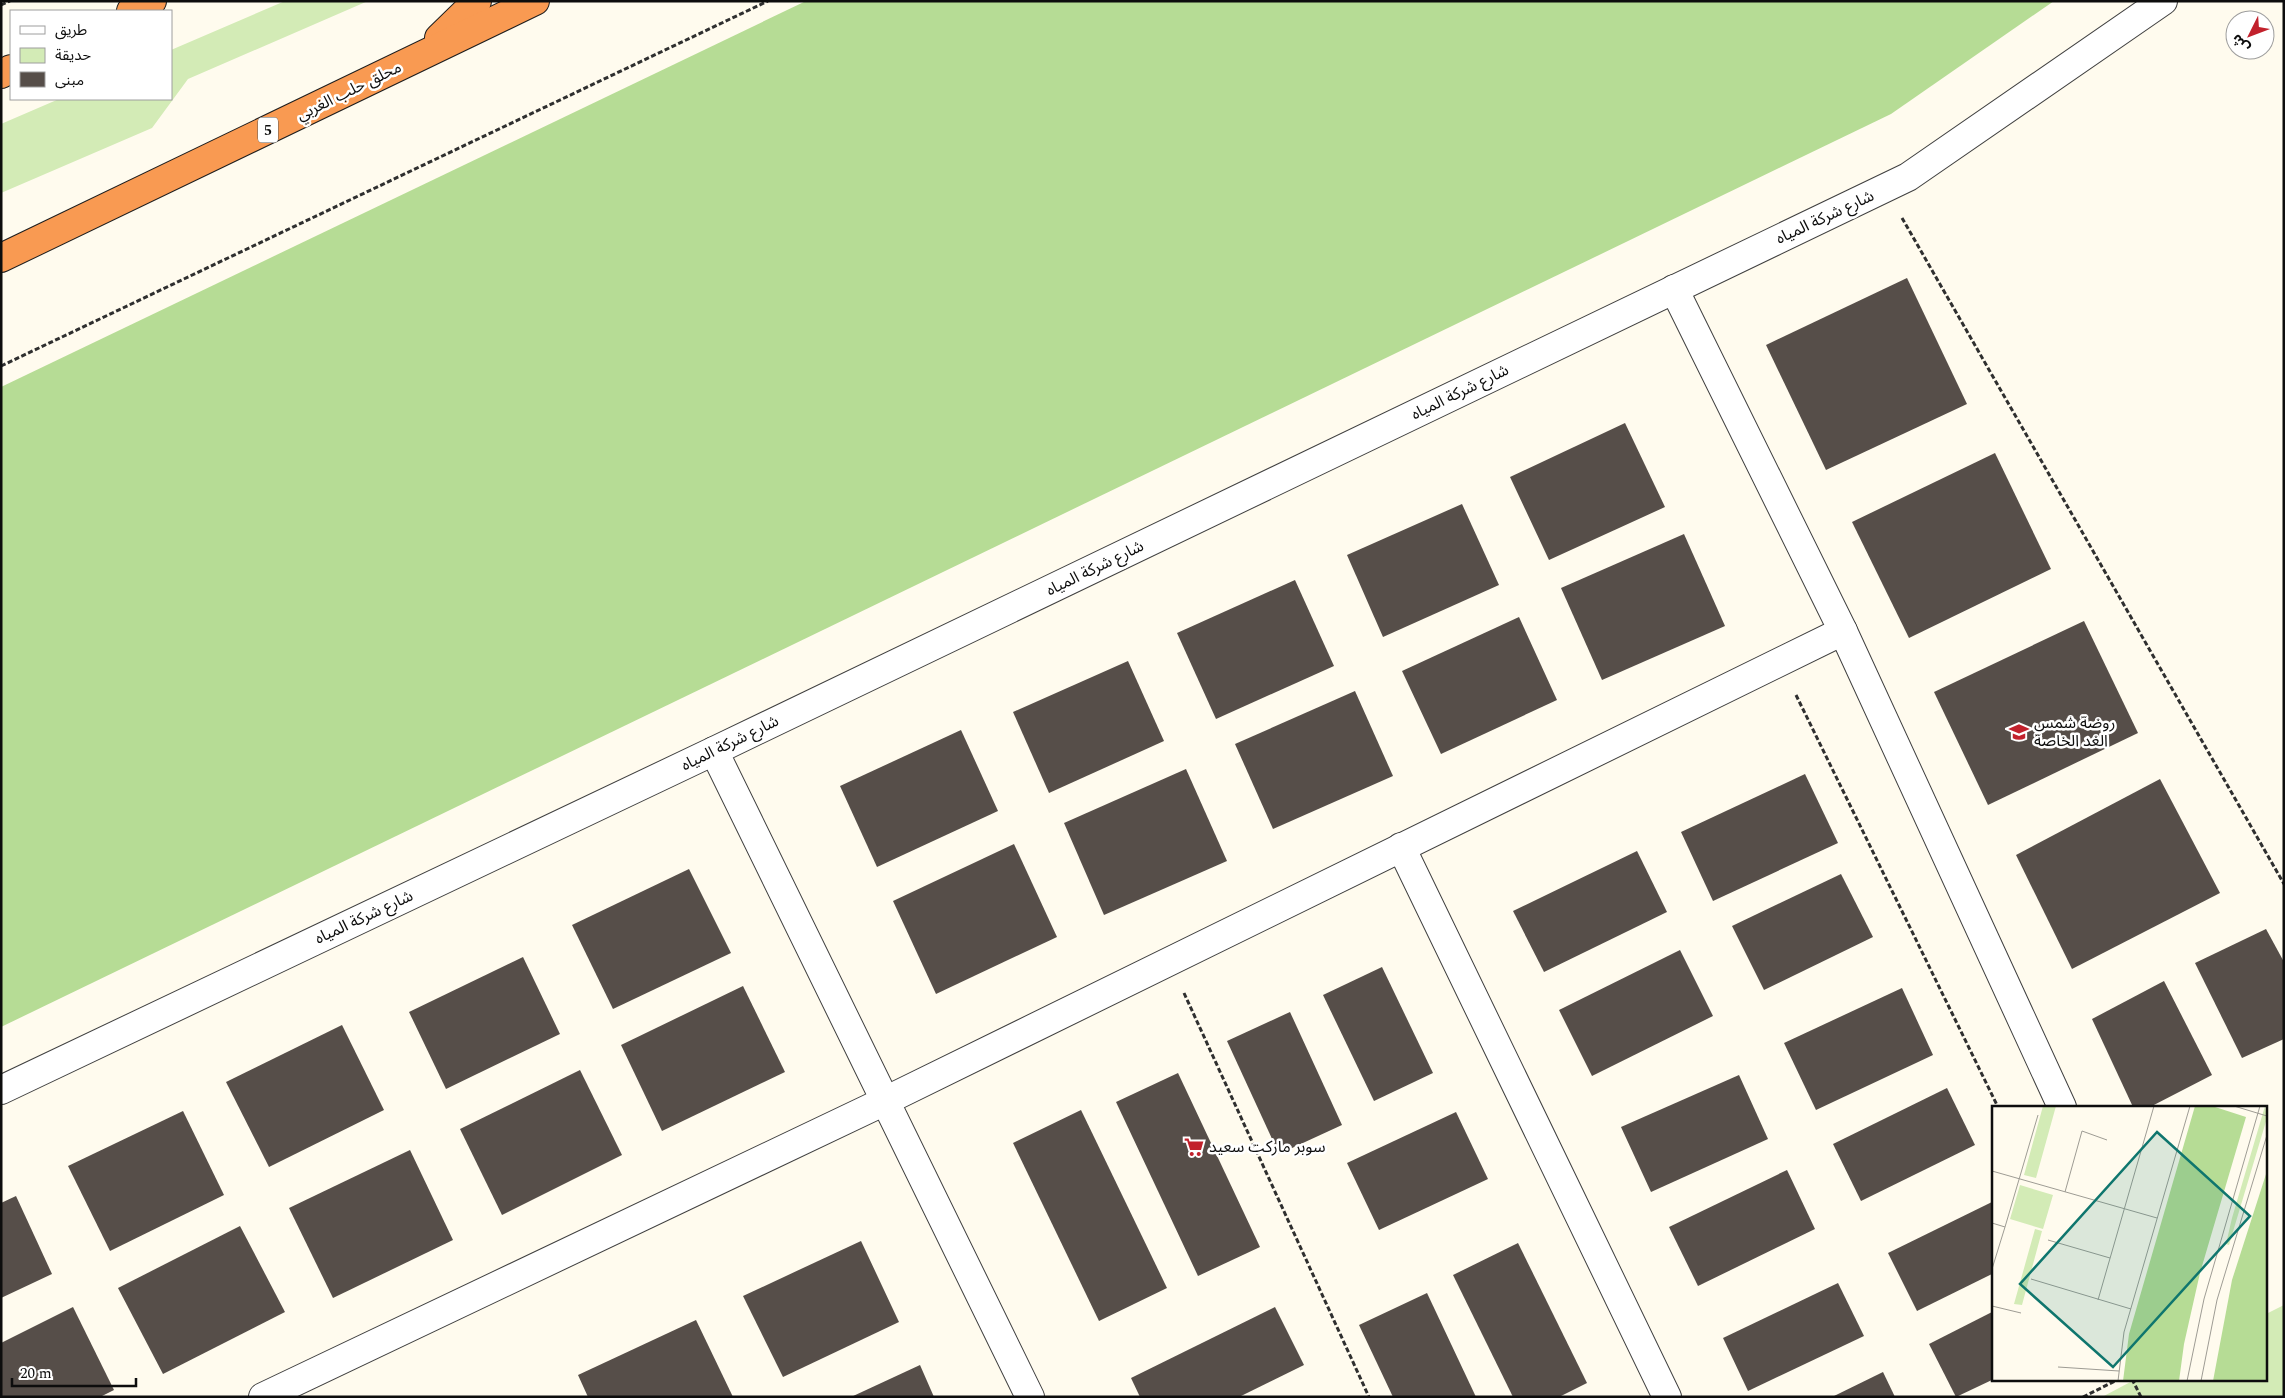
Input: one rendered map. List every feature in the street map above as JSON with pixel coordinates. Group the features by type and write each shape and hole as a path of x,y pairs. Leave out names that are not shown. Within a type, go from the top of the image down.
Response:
{"highway":[{"path":"133,10 152,1"},
{"path":"413,60 458,22 477,1"},
{"name":"محلق حلب الغربي","path":"1,258 534,1"}],"street":[{"name":"شارع شركة المياه","path":"1,1090 714,751 1908,177 2163,1"},
{"path":"1674,289 1843,631 2062,1106"},
{"path":"263,1397 885,1101 1843,631"},
{"path":"714,751 1030,1397"},
{"path":"1401,847 1667,1397"}],"path":[{"path":"1,5 10,1"},
{"path":"1,366 768,1"},
{"path":"1885,188 2284,884"},
{"path":"1780,662 1998,1106"},
{"path":"1169,961 1369,1397"},
{"path":"2083,1397 2116,1380"},
{"path":"2132,1380 2141,1397"}],"green space":[{"path":"285,1 368,1 188,79 152,128 1,193 1,124 57,100 172,100 172,50"},
{"path":"806,1 2054,1 1891,114 1,1027 1,387"},
{"path":"2284,1305 2284,1397 2102,1397 2134,1380 2268,1380 2268,1313"}],"building":[{"path":"1907,278 1967,404 1826,470 1766,345"},
{"path":"1625,423 1665,507 1549,560 1510,477"},
{"path":"1995,453 2051,569 1909,638 1852,522"},
{"path":"1462,504 1499,585 1383,637 1347,555"},
{"path":"1684,534 1725,626 1602,680 1561,588"},
{"path":"1295,580 1334,666 1216,719 1177,633"},
{"path":"1519,617 1557,700 1441,754 1402,671"},
{"path":"2084,621 2138,733 1988,805 1934,692"},
{"path":"1128,661 1164,741 1049,793 1013,712"},
{"path":"1355,691 1393,776 1273,829 1235,744"},
{"path":"961,730 998,811 877,867 840,786"},
{"path":"1186,769 1227,861 1104,915 1064,823"},
{"path":"1805,774 1838,843 1713,901 1681,832"},
{"path":"2160,779 2220,893 2072,969 2016,855"},
{"path":"1014,844 1057,937 936,994 893,901"},
{"path":"1637,851 1667,912 1544,972 1513,911"},
{"path":"689,869 731,953 613,1009 572,925"},
{"path":"1841,874 1873,937 1764,990 1732,926"},
{"path":"2266,929 2284,962 2284,1039 2242,1058 2195,963"},
{"path":"1680,950 1713,1016 1592,1076 1559,1010"},
{"path":"523,957 560,1034 446,1089 409,1012"},
{"path":"1382,967 1433,1073 1374,1101 1323,995"},
{"path":"2164,981 2212,1075 2152,1106 2133,1106 2092,1019"},
{"path":"743,986 785,1072 662,1131 621,1045"},
{"path":"1902,988 1933,1055 1816,1110 1784,1043"},
{"path":"1290,1012 1342,1125 1279,1154 1227,1041"},
{"path":"342,1025 384,1110 269,1167 226,1082"},
{"path":"580,1070 622,1155 502,1215 460,1129"},
{"path":"1178,1073 1260,1247 1198,1276 1116,1102"},
{"path":"1739,1075 1768,1139 1651,1192 1621,1127"},
{"path":"1947,1088 1975,1145 1861,1201 1833,1144"},
{"path":"1081,1110 1167,1288 1099,1321 1013,1143"},
{"path":"183,1111 224,1195 110,1251 68,1166"},
{"path":"1456,1112 1488,1179 1379,1230 1347,1163"},
{"path":"410,1150 453,1240 333,1298 289,1208"},
{"path":"1787,1170 1815,1229 1698,1286 1669,1227"},
{"path":"16,1196 52,1274 1,1298 1,1203"},
{"path":"1992,1202 1992,1274 1917,1311 1888,1253"},
{"path":"240,1226 285,1312 163,1374 118,1288"},
{"path":"861,1241 899,1322 783,1377 743,1296"},
{"path":"1518,1243 1587,1383 1559,1397 1513,1397 1453,1275"},
{"path":"1838,1283 1864,1336 1748,1391 1723,1338"},
{"path":"1427,1293 1476,1397 1393,1397 1359,1325"},
{"path":"73,1307 114,1390 100,1397 1,1397 1,1343"},
{"path":"1275,1307 1304,1365 1239,1397 1140,1397 1131,1378"},
{"path":"1992,1312 1992,1380 1956,1397 1929,1344"},
{"path":"696,1320 733,1397 588,1397 578,1375"},
{"path":"920,1365 934,1397 851,1397"},
{"path":"1883,1372 1895,1397 1832,1397"}],"place":[{"name":"روضة شمس الغد الخاصة","path":"2019,732"},
{"name":"سوبر ماركت سعيد","path":"1194,1147"}]}
